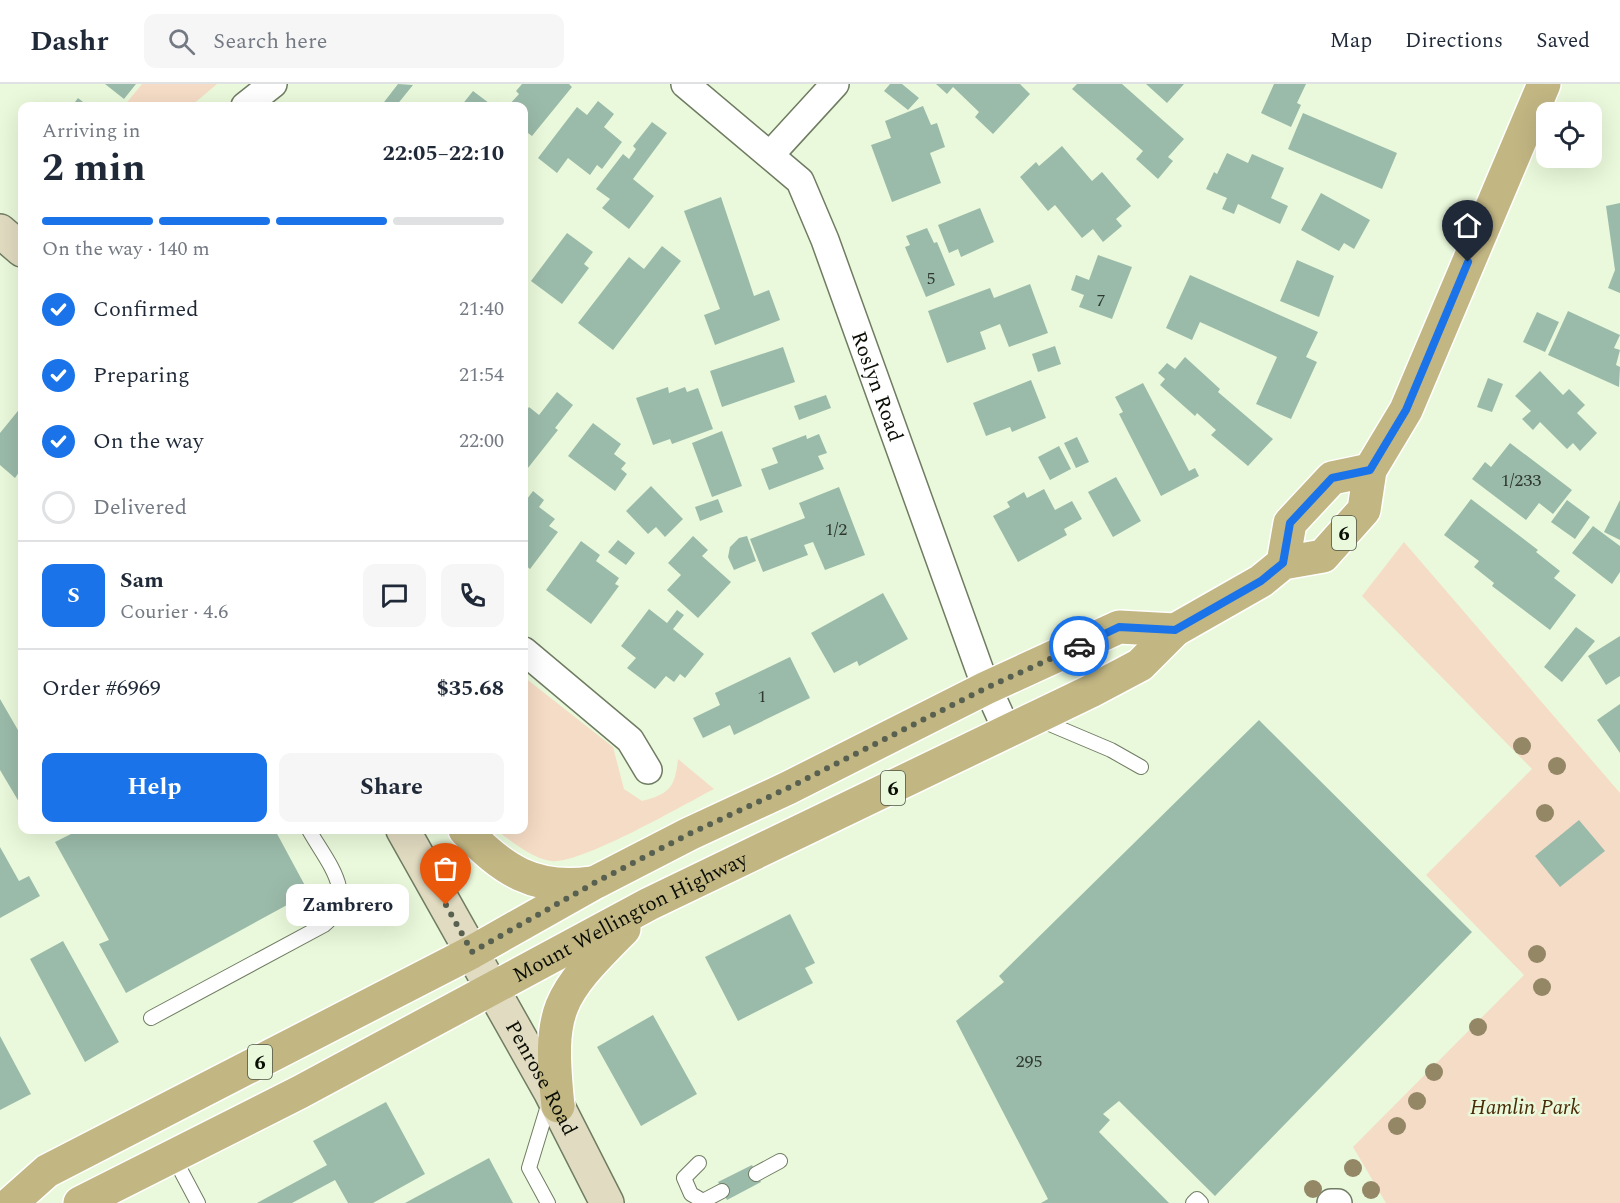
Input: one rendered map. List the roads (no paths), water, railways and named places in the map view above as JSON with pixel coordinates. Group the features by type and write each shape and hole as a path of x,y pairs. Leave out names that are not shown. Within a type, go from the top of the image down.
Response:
{"main road":[{"name":"Mount Wellington Highway","path":"80,1203 493,989 649,904 1008,733 1140,665 1175,630 1261,581 1283,563 1323,556 1364,510 1370,470 1406,410 1544,84"},
{"path":"0,231 18,247"},
{"name":"6","path":"1283,563 1290,523 1332,478 1370,470"},
{"name":"Mount Wellington Highway","path":"11,1203 47,1171 472,952 596,882 986,688 1119,627 1175,630"},
{"name":"Penrose Road","path":"405,834 554,1100 607,1203"},
{"path":"469,834 495,859 535,881 569,886 596,882"},
{"path":"554,1100 555,1022 564,996 603,950 649,904"}],"street":[{"path":"250,102 273,84"},
{"name":"Roslyn Road","path":"685,84 800,181 812,204 986,688 1008,733"},
{"path":"770,155 834,84"},
{"path":"528,654 630,740 648,770"},
{"path":"1331,1203 1338,1203"}],"lane":[{"path":"1036,718 1111,750 1141,767"},
{"path":"152,1018 324,924 337,914 342,900 338,882 311,834"},
{"path":"548,1203 529,1167 554,1100"},
{"path":"173,1156 198,1203"},
{"path":"756,1174 780,1161"},
{"path":"699,1163 684,1178 691,1194 703,1201 722,1191"},
{"path":"1193,1203 1197,1199 1201,1203"}],"place":[{"name":"Zambrero","path":"446,905"}],"park label":[{"name":"Hamlin Park","path":"1525,1107"}]}
